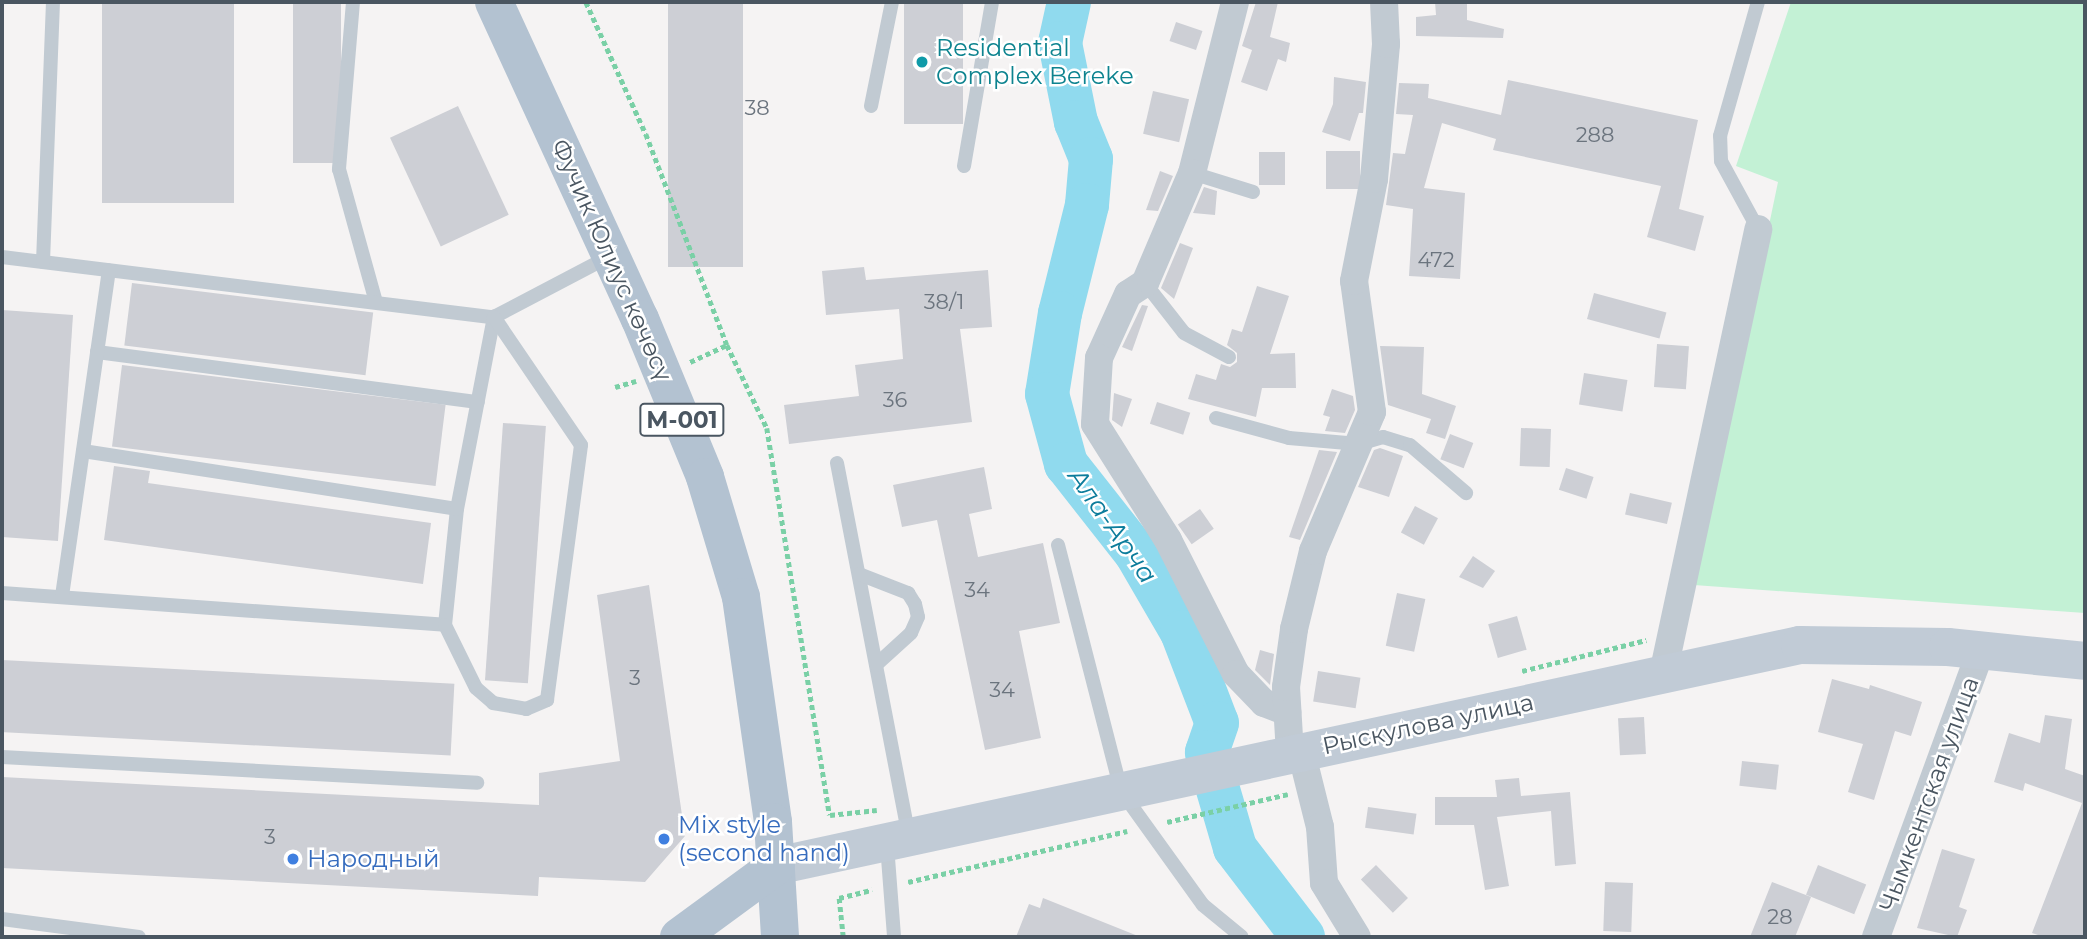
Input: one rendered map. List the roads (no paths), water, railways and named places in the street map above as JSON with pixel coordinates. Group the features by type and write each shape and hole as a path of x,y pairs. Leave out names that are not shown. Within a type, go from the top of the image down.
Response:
{"main road":[{"name":"Фучик Юлиус көчөсү","path":"494,2 612,256 705,477 741,597 776,866 780,937"},
{"name":"Рыскулова улица","path":"776,866 1800,645 1981,650 2085,661"},
{"path":"679,937 776,866"}],"street":[{"path":"1234,2 1192,173 1145,283 1128,294 1099,358 1095,424 1168,540 1240,681 1264,703 1287,712"},
{"path":"1357,937 1324,883 1320,827 1285,755 1286,687 1294,629 1313,551 1372,412 1354,281 1374,179 1386,44 1384,2"},
{"path":"1664,674 1758,229"},
{"name":"Чымкентская улица","path":"1877,937 1981,650"}],"lane":[{"path":"43,262 53,2"},
{"path":"353,2 339,169 376,302"},
{"path":"872,106 892,2"},
{"path":"964,166 992,2"},
{"path":"1758,2 1720,136 1721,161 1758,229"},
{"path":"1192,173 1253,192"},
{"path":"2,257 494,317 612,256"},
{"path":"62,596 109,270"},
{"path":"1145,283 1184,333 1229,357"},
{"path":"494,317 580,445 547,699 526,709 493,704 476,688 445,625 457,509 494,317"},
{"path":"97,352 478,402"},
{"path":"1216,418 1289,438 1359,444 1383,437 1410,445 1465,493"},
{"path":"83,451 457,509"},
{"path":"837,463 876,665 898,841 890,886 894,937"},
{"path":"1058,545 1121,791 1203,905 1242,937"},
{"path":"859,574 908,593 915,604 918,617 911,633 876,665"},
{"path":"2,593 445,625"},
{"path":"2,757 477,783"},
{"path":"2,919 139,937"}],"waterway":[{"name":"Ала-Арча","path":"1069,2 1060,43 1076,122 1091,159 1087,205 1060,313 1047,394 1066,464 1136,553 1182,632 1217,723 1207,752 1235,848 1303,937"}],"place":[{"name":"Residential Complex Bereke","path":"922,62"},
{"name":"Mix style (second hand)","path":"664,839"},
{"name":"Народный","path":"293,859"}]}
